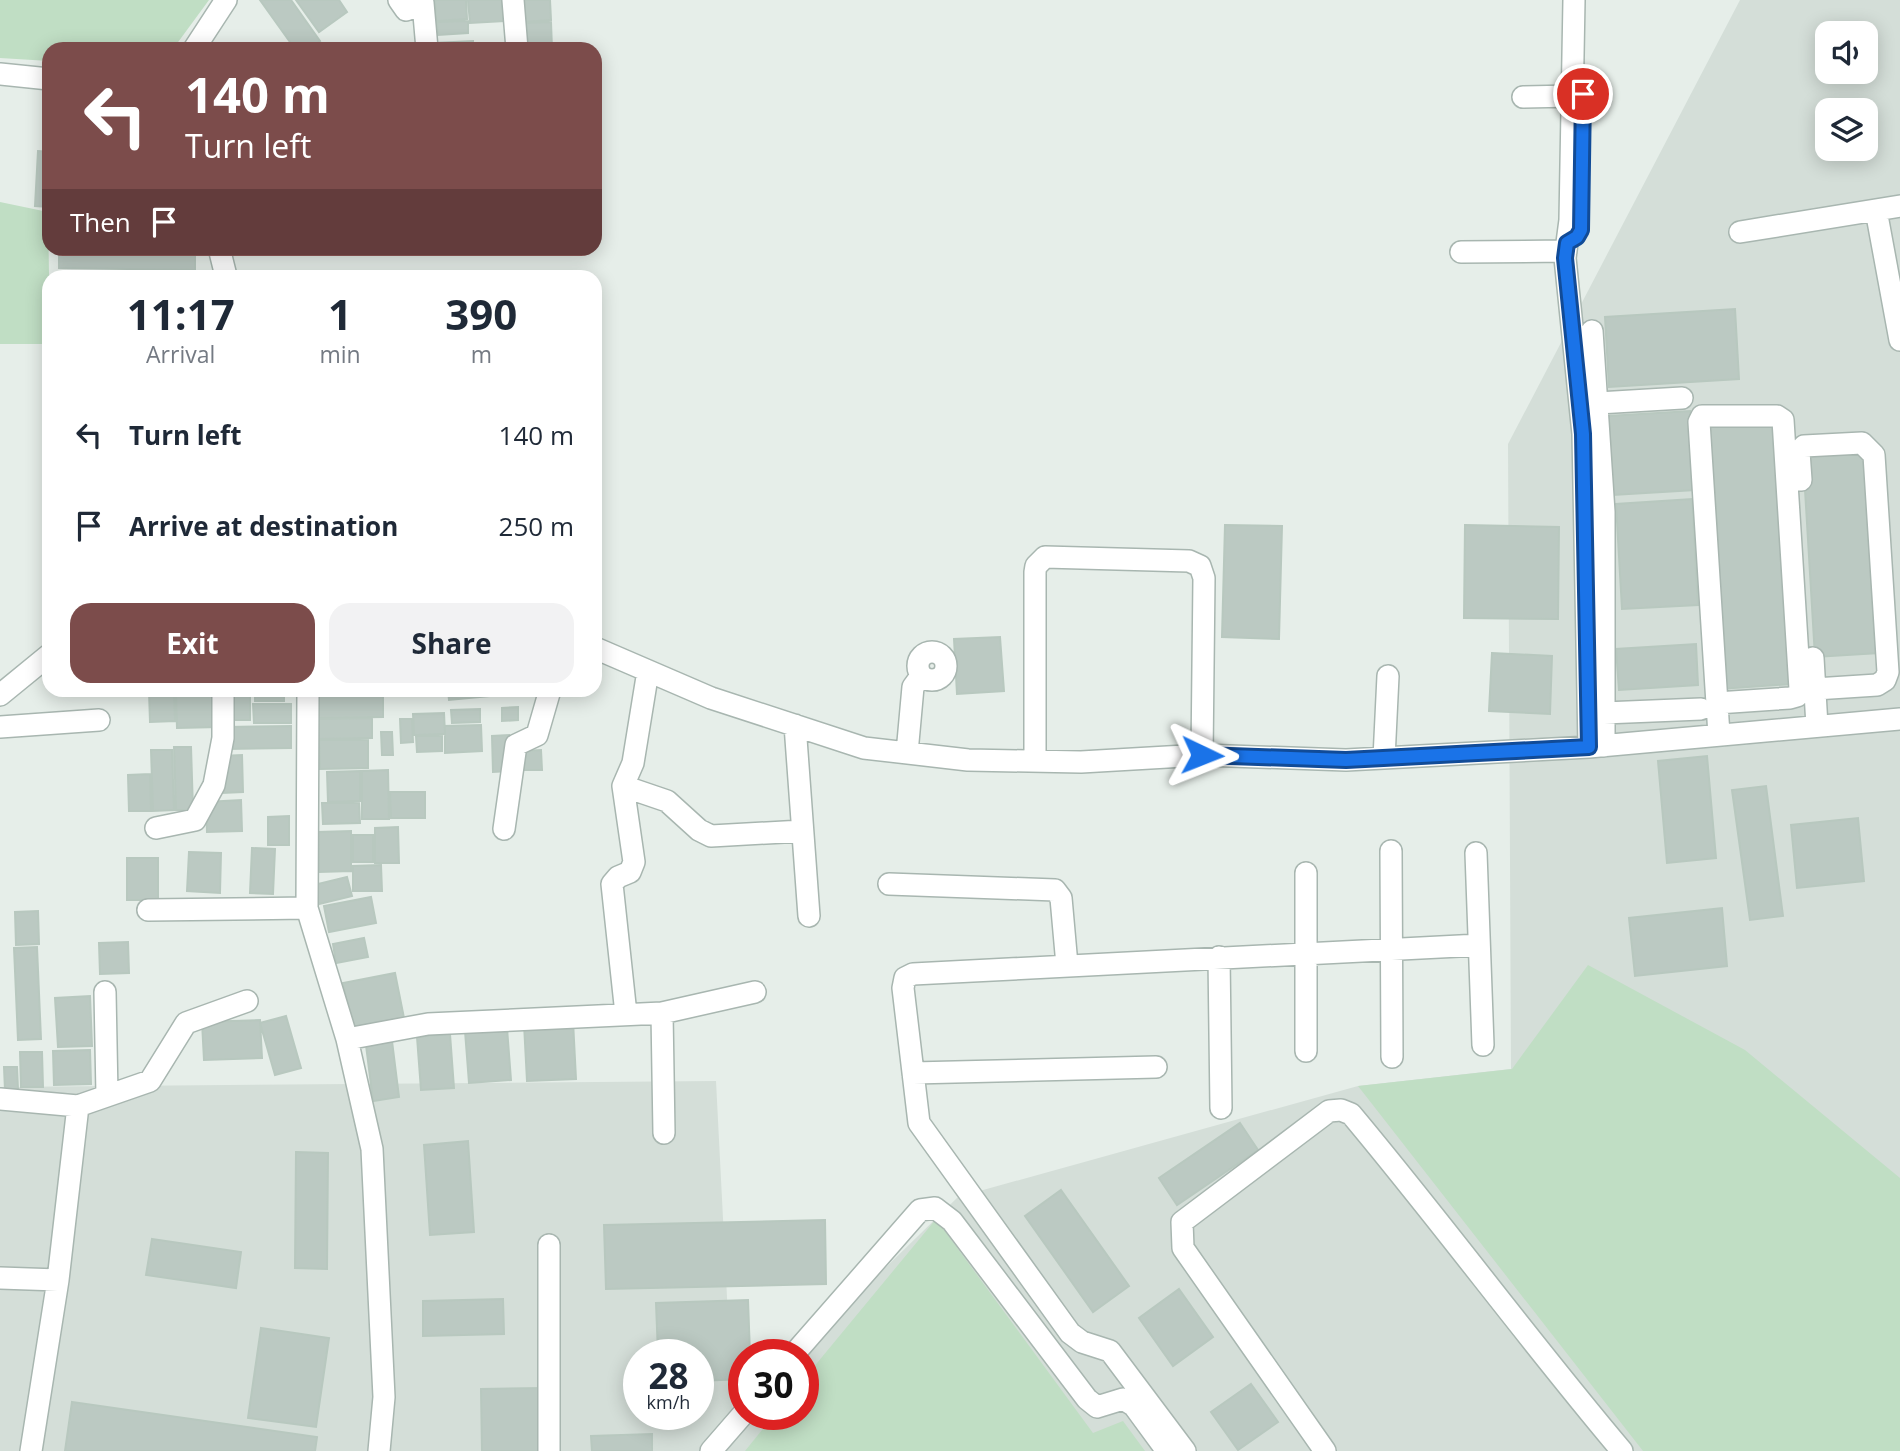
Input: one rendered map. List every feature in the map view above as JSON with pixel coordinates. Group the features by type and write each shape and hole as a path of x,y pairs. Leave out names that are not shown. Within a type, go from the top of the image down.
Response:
{"street":[{"path":"199,42 226,0"},
{"path":"399,0 407,10 423,3 426,42"},
{"path":"513,0 516,42"},
{"path":"1573,0 1567,247 1583,434 1596,747"},
{"path":"1461,251 1567,247 1581,230 1583,13 1587,0"},
{"path":"0,74 42,78"},
{"path":"1523,97 1572,96"},
{"path":"1740,232 1900,206"},
{"path":"1876,210 1900,340"},
{"path":"1592,331 1604,512 1604,713 1596,747"},
{"path":"1598,403 1682,398"},
{"path":"1604,713 1709,706 1797,696 1800,689 1783,420 1777,416 1702,416 1699,422 1709,706 1719,735"},
{"path":"1815,689 1877,685 1885,680 1888,672 1874,455 1862,443 1812,444 1804,446 1799,452 1817,726"},
{"path":"1035,761 1035,572 1036,566 1045,557 1189,561 1200,566 1204,578 1202,755"},
{"path":"602,651 711,698 864,748 968,760 1081,762 1202,755 1346,760 1596,747 1900,719"},
{"path":"0,695 42,661"},
{"path":"626,1014 612,884 618,877 630,872 634,862 623,786 633,763 648,671"},
{"path":"907,752 913,687 921,676"},
{"path":"1384,758 1388,676"},
{"path":"156,828 195,820 215,785 223,738 223,697"},
{"path":"308,697 307,908 347,1039 372,1149 384,1397 379,1451"},
{"path":"504,829 516,745 537,735 548,697"},
{"path":"0,727 99,720"},
{"path":"795,725 809,916"},
{"path":"623,786 667,801 699,830 711,836 802,831"},
{"path":"1391,851 1392,1057"},
{"path":"1476,853 1483,1045"},
{"path":"1306,873 1306,1051"},
{"path":"888,884 1055,890 1061,898 1067,965"},
{"path":"148,910 307,908"},
{"path":"1185,1451 1110,1351 1082,1342 1070,1333 919,1123 903,988 905,978 913,974 1067,965 1479,945"},
{"path":"1219,957 1221,1108"},
{"path":"105,992 107,1094"},
{"path":"347,1039 428,1024 662,1013 755,992"},
{"path":"0,1100 78,1106 150,1081 186,1023 247,1001"},
{"path":"662,1013 664,1133"},
{"path":"913,1073 1156,1067"},
{"path":"31,1451 58,1280 78,1106"},
{"path":"1325,1451 1183,1248 1182,1222 1329,1111 1341,1110 1351,1114 1433,1211 1562,1379 1622,1451"},
{"path":"807,1339 920,1210 935,1208 952,1221 1087,1399 1097,1407 1123,1399 1134,1406 1167,1451"},
{"path":"549,1245 550,1451"},
{"path":"0,1278 58,1280"},
{"path":"711,1451 729,1430"}],"shaded area":[{"path":"1740,0 1900,0 1900,1451 0,1451 0,1087 716,1081 729,1339 728,1430 819,1430 819,1339 812,1339 958,1197 1358,1086 1511,1069 1508,444"}],"green space":[{"path":"0,0 209,0 178,42 42,42 42,61 0,58"},
{"path":"0,202 42,211 42,256 49,256 49,270 42,270 42,344 0,344"},
{"path":"1588,965 1745,1050 1900,1178 1900,1451 1643,1451 1358,1086 1512,1069"},
{"path":"936,1219 1093,1433 1123,1421 1145,1451 745,1451 762,1430 819,1430 819,1361"}],"building":[{"path":"260,0 291,0 320,41 290,42"},
{"path":"296,0 339,0 347,12 319,32"},
{"path":"435,0 466,0 467,19 436,21"},
{"path":"468,0 502,0 504,21 470,23"},
{"path":"523,0 550,0 551,20 524,22"},
{"path":"468,21 468,33 438,35 437,22"},
{"path":"551,22 552,42 525,42 524,23"},
{"path":"38,151 42,151 42,206 35,206"},
{"path":"59,256 195,256 195,270 59,268"},
{"path":"1735,309 1739,379 1609,387 1605,317"},
{"path":"1690,411 1695,490 1613,495 1609,416"},
{"path":"1775,423 1791,684 1720,689 1705,427"},
{"path":"1867,452 1879,653 1815,657 1803,456"},
{"path":"1692,499 1698,605 1622,609 1616,504"},
{"path":"1225,525 1282,526 1279,639 1222,637"},
{"path":"1465,525 1559,527 1558,619 1464,618"},
{"path":"1000,637 1004,691 957,694 954,639"},
{"path":"1696,644 1698,685 1619,690 1616,649"},
{"path":"1492,653 1552,656 1550,714 1489,711"},
{"path":"149,697 174,697 175,721 150,722"},
{"path":"176,697 218,697 219,727 177,728"},
{"path":"225,697 250,697 250,720 226,720"},
{"path":"255,697 284,697 284,701 255,701"},
{"path":"318,697 383,697 383,717 319,718"},
{"path":"449,697 479,697 449,700"},
{"path":"253,704 291,704 291,723 254,723"},
{"path":"518,707 518,720 502,721 502,708"},
{"path":"480,709 480,722 452,723 451,710"},
{"path":"444,713 445,734 414,735 413,714"},
{"path":"372,718 372,738 318,739 318,719"},
{"path":"400,719 412,719 413,742 401,743"},
{"path":"481,725 482,751 445,753 445,726"},
{"path":"291,726 291,748 227,749 227,727"},
{"path":"381,732 392,732 393,755 382,755"},
{"path":"509,735 510,771 493,772 492,736"},
{"path":"416,736 442,736 442,751 417,752"},
{"path":"319,740 368,740 368,768 320,769"},
{"path":"174,747 191,747 193,810 176,810"},
{"path":"151,750 172,750 174,810 153,811"},
{"path":"541,750 542,770 524,770 523,751"},
{"path":"242,755 243,792 222,793 221,756"},
{"path":"1707,756 1716,858 1667,863 1658,761"},
{"path":"388,770 389,819 362,819 362,771"},
{"path":"360,771 360,801 328,802 327,772"},
{"path":"150,774 151,811 129,811 128,775"},
{"path":"1766,786 1783,916 1750,920 1732,790"},
{"path":"390,792 425,792 425,818 391,818"},
{"path":"241,800 242,831 207,832 206,802"},
{"path":"322,803 359,803 360,823 323,824"},
{"path":"289,816 289,845 268,845 268,817"},
{"path":"1858,818 1864,881 1797,888 1791,825"},
{"path":"398,827 399,863 375,863 375,828"},
{"path":"351,831 351,871 319,872 318,832"},
{"path":"353,835 373,835 373,862 353,862"},
{"path":"252,848 275,849 273,894 250,893"},
{"path":"189,852 221,853 220,893 187,891"},
{"path":"127,858 158,858 158,900 127,900"},
{"path":"381,865 382,891 353,891 353,866"},
{"path":"347,877 352,896 319,904 314,885"},
{"path":"371,897 376,923 329,932 324,906"},
{"path":"1722,908 1727,966 1635,976 1629,918"},
{"path":"38,911 39,944 16,945 15,912"},
{"path":"364,938 368,957 336,963 333,944"},
{"path":"128,942 129,973 100,974 99,943"},
{"path":"37,947 41,1039 18,1040 14,948"},
{"path":"395,973 404,1018 352,1028 343,983"},
{"path":"90,996 92,1046 58,1047 55,998"},
{"path":"286,1016 301,1068 275,1075 260,1023"},
{"path":"260,1020 262,1058 204,1060 202,1022"},
{"path":"573,1021 576,1079 527,1081 524,1024"},
{"path":"507,1028 511,1080 469,1083 465,1031"},
{"path":"450,1034 454,1088 421,1090 417,1037"},
{"path":"392,1041 399,1097 373,1101 366,1045"},
{"path":"90,1050 91,1084 54,1085 53,1051"},
{"path":"20,1052 42,1052 43,1087 21,1087"},
{"path":"4,1067 17,1067 18,1089 5,1090"},
{"path":"1240,1123 1258,1150 1177,1205 1159,1178"},
{"path":"468,1141 474,1232 430,1235 424,1145"},
{"path":"296,1152 328,1153 327,1269 295,1268"},
{"path":"1061,1190 1129,1286 1093,1312 1025,1216"},
{"path":"825,1220 826,1284 606,1289 604,1225"},
{"path":"152,1239 241,1252 236,1288 146,1275"},
{"path":"1179,1289 1213,1337 1173,1366 1139,1318"},
{"path":"503,1299 504,1334 423,1336 423,1301"},
{"path":"748,1300 749,1339 728,1339 728,1380 714,1380 714,1339 657,1339 656,1303"},
{"path":"261,1328 329,1338 316,1427 248,1418"},
{"path":"1251,1384 1278,1422 1238,1450 1211,1412"},
{"path":"543,1388 544,1451 482,1451 481,1389"},
{"path":"72,1402 317,1437 315,1451 65,1451"},
{"path":"652,1434 652,1451 592,1451 591,1436"}],"route":[{"path":"1202,755 1346,760 1589,747 1583,434 1565,258 1567,243 1577,237 1581,230 1583,94"}]}
